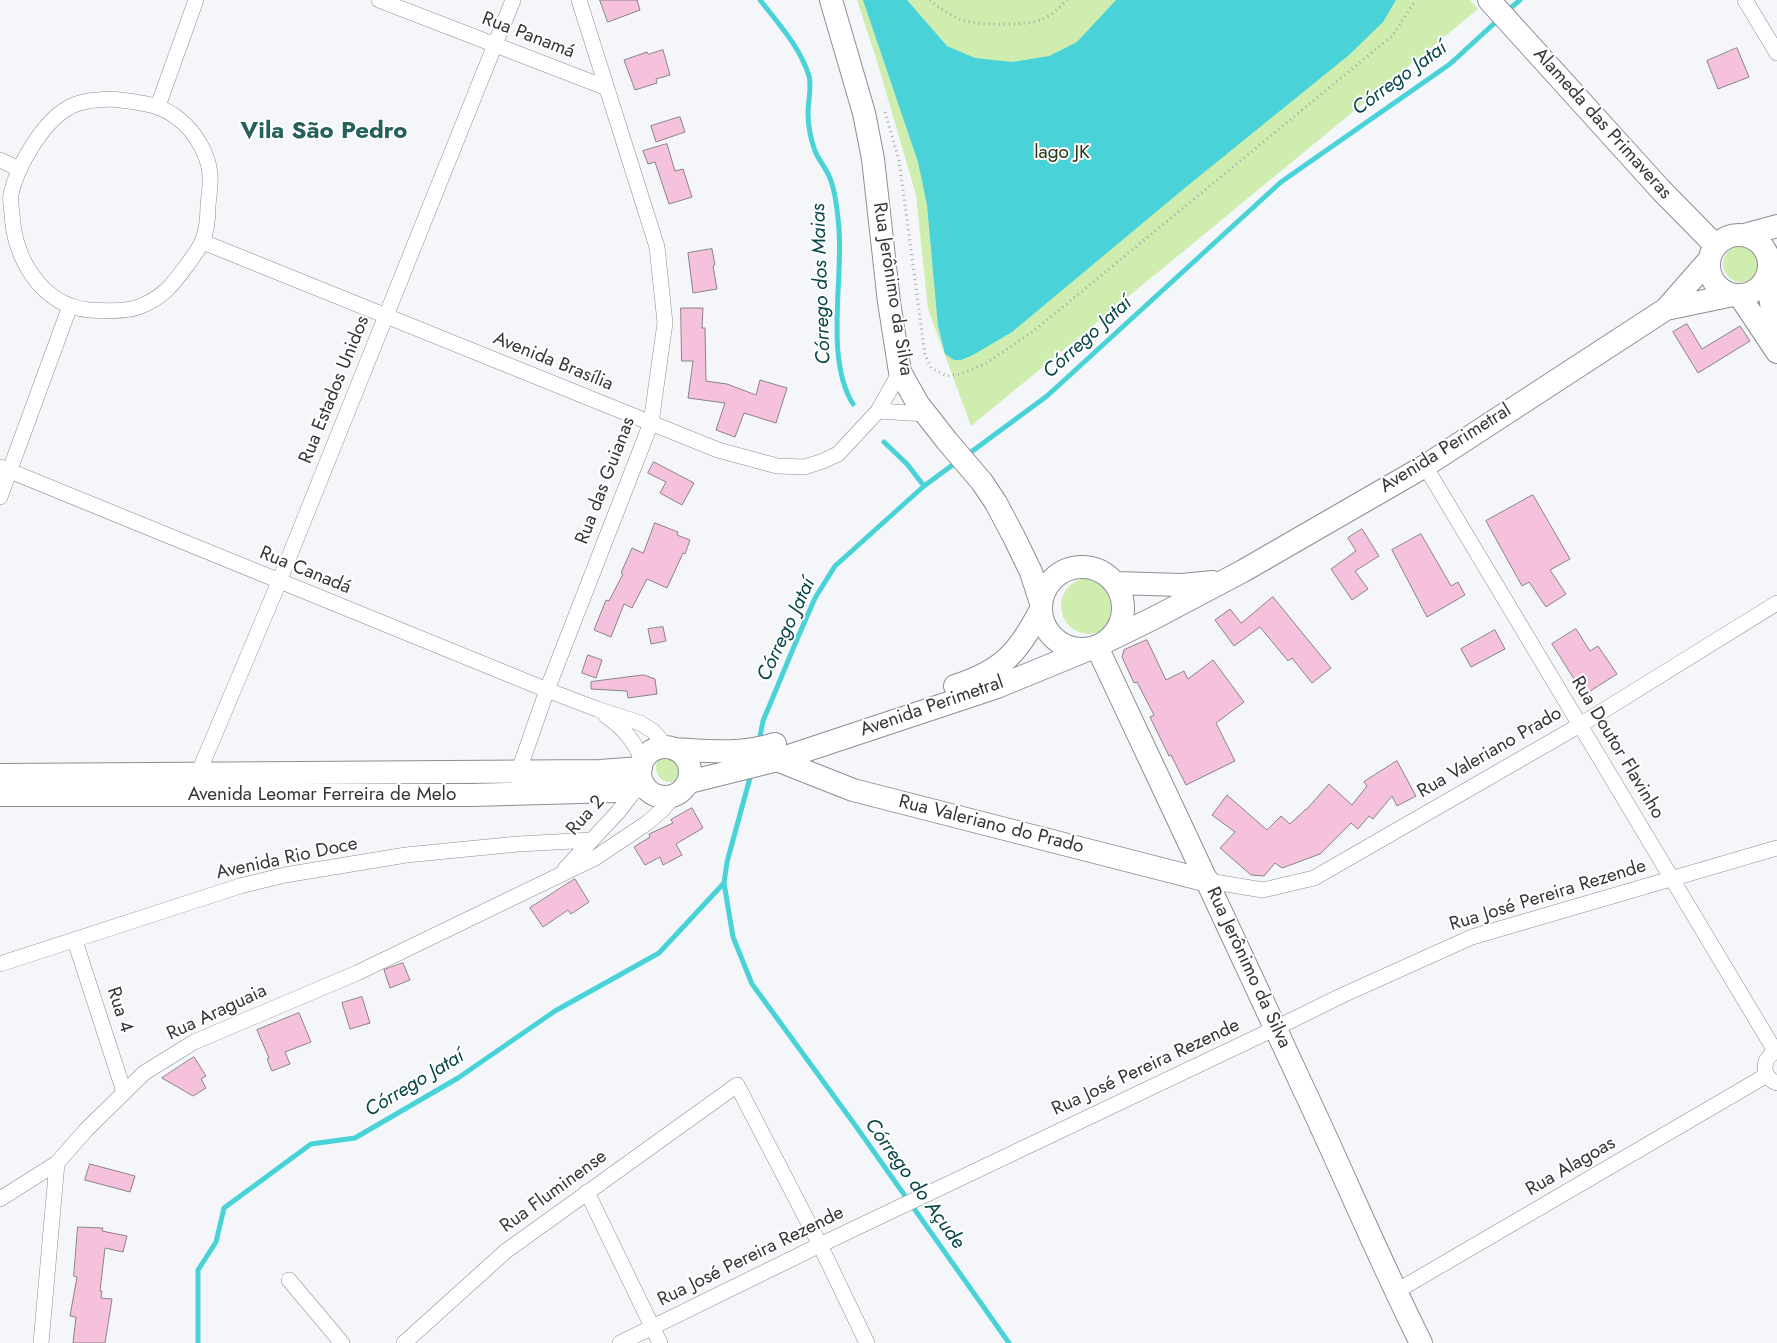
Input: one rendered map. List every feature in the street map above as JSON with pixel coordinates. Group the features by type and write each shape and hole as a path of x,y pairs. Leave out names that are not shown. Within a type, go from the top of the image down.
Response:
{"main road":[{"name":"Rua Jerônimo da Silva","path":"831,0 864,113 873,160 900,372 909,390 926,414 982,482 1014,537 1031,572 1040,607"},
{"name":"Alameda das Primaveras","path":"1492,4 1661,190 1712,253"},
{"path":"1771,270 1764,282 1756,290 1745,295 1736,295 1722,291 1714,282 1709,271 1712,253 1722,240 1777,226"},
{"path":"1744,235 1755,240 1764,248 1768,259 1771,270 1777,343"},
{"name":"Avenida Perimetral","path":"869,721 997,687 1099,645 1222,582 1425,466 1666,309 1712,253"},
{"path":"1736,295 1777,352"},
{"name":"Avenida Perimetral","path":"1666,309 1736,295"},
{"path":"1071,568 1095,569 1106,575 1114,583 1121,595 1123,608 1121,620 1116,632 1099,645 1079,649 1067,647 1047,631 1040,607 1044,591 1060,573 1071,568"},
{"name":"Avenida Perimetral","path":"1114,583 1182,584 1222,582"},
{"name":"Avenida Perimetral","path":"717,762 734,752 753,750 777,754 869,721 971,681 997,668 1013,654 1030,630 1040,607"},
{"name":"Rua Jerônimo da Silva","path":"1099,645 1420,1343"},
{"path":"671,748 717,762 682,788 661,797 654,794 643,774 653,750 671,748"},
{"path":"671,748 686,759 690,774 682,788"},
{"name":"Rua Valeriano do Prado","path":"777,754 853,790 1208,881"},
{"name":"Avenida Leomar Ferreira de Melo","path":"0,795 519,770 600,771 643,774"},
{"name":"Avenida Leomar Ferreira de Melo","path":"0,775 518,795 629,789 643,774"}],"street":[{"path":"158,106 196,0"},
{"name":"Rua Panamá","path":"378,0 607,88"},
{"name":"Rua Estados Unidos","path":"198,784 513,0"},
{"name":"Rua das Guianas","path":"518,795 519,770 547,690 651,423 665,323 657,248 579,0"},
{"path":"1745,0 1777,53"},
{"path":"112,99 158,106 180,120 204,151 210,174 208,221 202,242 176,281 157,298 139,307 88,310 57,301 31,277 19,253 12,227 11,196 19,169 48,124 69,107 90,100 112,99"},
{"path":"0,160 19,169"},
{"name":"Avenida Brasília","path":"202,242 718,450 777,466 805,467 838,454 878,411 900,372"},
{"path":"0,497 5,469 70,306"},
{"path":"878,411 926,414"},
{"name":"Rua Doutor Flavinho","path":"1425,466 1776,1051"},
{"name":"Rua Canadá","path":"5,469 547,690 640,723 653,731 671,748"},
{"name":"Rua Valeriano Prado","path":"1208,881 1263,890 1314,878 1580,724 1777,603"},
{"name":"Rua Canadá","path":"597,709 626,732 636,744 643,774"},
{"name":"Rua 2","path":"559,876 632,794 643,774"},
{"name":"Rua Araguaia","path":"0,1199 57,1163 86,1130 144,1073 194,1042 357,973 595,858 647,823 682,788"},
{"name":"Avenida Rio Doce","path":"0,964 240,886 285,875 406,855 518,844 592,840"},
{"name":"Rua José Pereira Rezende","path":"620,1343 1343,995 1472,937 1777,848"},
{"name":"Rua 4","path":"75,940 124,1092"},
{"path":"1772,1079 1764,1067 1765,1060 1776,1051"},
{"name":"Rua Alagoas","path":"1395,1292 1772,1079"},
{"name":"Rua Fluminense","path":"404,1343 506,1251 737,1085 820,1246"},
{"path":"41,1343 57,1163"},
{"path":"587,1192 660,1343"},
{"path":"820,1246 867,1343"},
{"path":"289,1280 342,1343"}],"path":[{"path":"930,0 944,11 974,24 1026,23 1044,19 1067,0"},
{"path":"925,355 931,368 948,376 960,374 985,364 1028,334 1392,36 1416,0"}],"green space":[{"name":"lago JK","path":"857,0 1470,0 1478,9 971,426 928,309 916,195"},
{"path":"1741,246 1748,247 1754,251 1758,257 1758,271 1754,277 1748,281 1741,282 1734,281 1728,277 1724,271 1723,264 1724,257 1728,251 1734,247"},
{"path":"1089,578 1100,580 1109,586 1115,595 1117,606 1115,617 1109,626 1100,632 1089,634 1078,632 1069,626 1063,617 1061,606 1063,595 1069,586 1078,580"},
{"path":"670,754 680,758 684,768 680,778 670,782 660,778 656,768 660,758"}],"water":[{"name":"lago JK","path":"863,0 907,0 947,46 975,58 1012,62 1049,56 1077,42 1116,0 1396,0 1383,22 1349,55 1186,187 1012,332 973,355 961,360 954,360 945,354 938,326 927,205 918,162"}],"building":[{"path":"600,0 637,0 640,10 608,22"},
{"path":"1737,48 1749,77 1718,89 1707,61"},
{"path":"663,50 670,75 656,79 657,83 635,90 624,60 647,52 648,54"},
{"path":"680,117 685,132 656,142 651,126"},
{"path":"667,144 675,171 683,169 692,197 669,204 655,162 648,164 643,151"},
{"path":"712,249 717,289 693,293 688,253"},
{"path":"681,308 703,308 702,328 705,328 706,381 727,384 756,395 760,380 787,388 776,423 744,413 735,437 716,430 725,403 688,398 693,361 682,361"},
{"path":"1687,324 1702,349 1740,326 1750,341 1698,373 1673,332"},
{"path":"654,462 694,483 682,505 660,493 666,482 648,473"},
{"path":"1533,495 1570,559 1550,570 1566,594 1546,607 1529,582 1522,586 1486,521"},
{"path":"655,523 678,532 677,535 690,540 685,554 683,553 667,588 647,579 632,608 624,604 611,637 594,630 606,600 609,601 623,574 621,573 632,548 643,553"},
{"path":"1362,529 1379,556 1355,571 1368,589 1352,600 1331,569 1356,551 1348,538"},
{"path":"1421,534 1451,586 1458,582 1465,595 1427,617 1392,550"},
{"path":"1273,597 1331,668 1312,683 1292,658 1288,661 1260,627 1234,646 1215,620 1230,609 1241,623"},
{"path":"663,627 666,641 651,644 648,629"},
{"path":"1576,629 1590,651 1598,646 1617,674 1584,695 1552,644"},
{"path":"1495,630 1505,649 1471,667 1461,649"},
{"path":"1147,640 1166,680 1184,671 1188,679 1213,660 1244,702 1216,723 1235,761 1186,785 1150,717 1154,715 1137,682 1134,683 1122,657 1124,650"},
{"path":"588,655 602,660 596,678 582,673"},
{"path":"644,675 655,679 657,694 628,698 627,691 591,689 591,682"},
{"path":"1397,761 1416,796 1397,806 1392,796 1373,819 1369,816 1358,829 1351,823 1320,854 1282,868 1275,863 1264,876 1251,875 1220,848 1235,832 1212,815 1227,795 1267,830 1281,816 1290,824 1306,810 1329,784 1352,805 1367,786 1364,782"},
{"path":"692,808 703,828 676,844 682,855 663,865 660,857 645,865 634,847 650,837 649,834 673,823 671,820"},
{"path":"575,879 589,902 571,914 568,910 543,927 530,908"},
{"path":"403,963 410,980 390,988 384,970"},
{"path":"362,997 370,1023 350,1029 342,1003"},
{"path":"299,1013 311,1042 285,1052 290,1064 272,1071 267,1059 269,1058 257,1030"},
{"path":"194,1057 206,1076 201,1079 206,1088 193,1096 162,1078"},
{"path":"90,1164 135,1176 130,1192 85,1180"},
{"path":"78,1227 103,1228 102,1231 127,1236 123,1252 105,1248 100,1291 102,1291 101,1298 112,1299 105,1343 73,1343 76,1317 70,1316 77,1277 74,1276"}],"waterway":[{"name":"Córrego dos Maias","path":"760,0 794,45 809,76 808,117 811,137 817,155 830,177 837,211 840,250 837,343 845,386 853,404"},
{"name":"Córrego Jataí","path":"1507,11 1520,0"},
{"name":"Córrego Jataí","path":"967,455 1047,396 1281,182 1450,64 1499,19"},
{"name":"Córrego dos Maias","path":"884,442 907,464 924,486"},
{"name":"Córrego Jataí","path":"759,741 763,721 798,637 815,598 835,566 924,486 958,461"},
{"name":"Córrego do Açude","path":"751,774 727,862 724,883 733,937 752,984 855,1125 1009,1343"},
{"name":"Córrego Jataí","path":"198,1343 198,1270 216,1242 224,1208 311,1144 355,1138 458,1078 555,1011 659,953 724,883"}],"district":[{"name":"Vila São Pedro","path":"324,132"}]}
